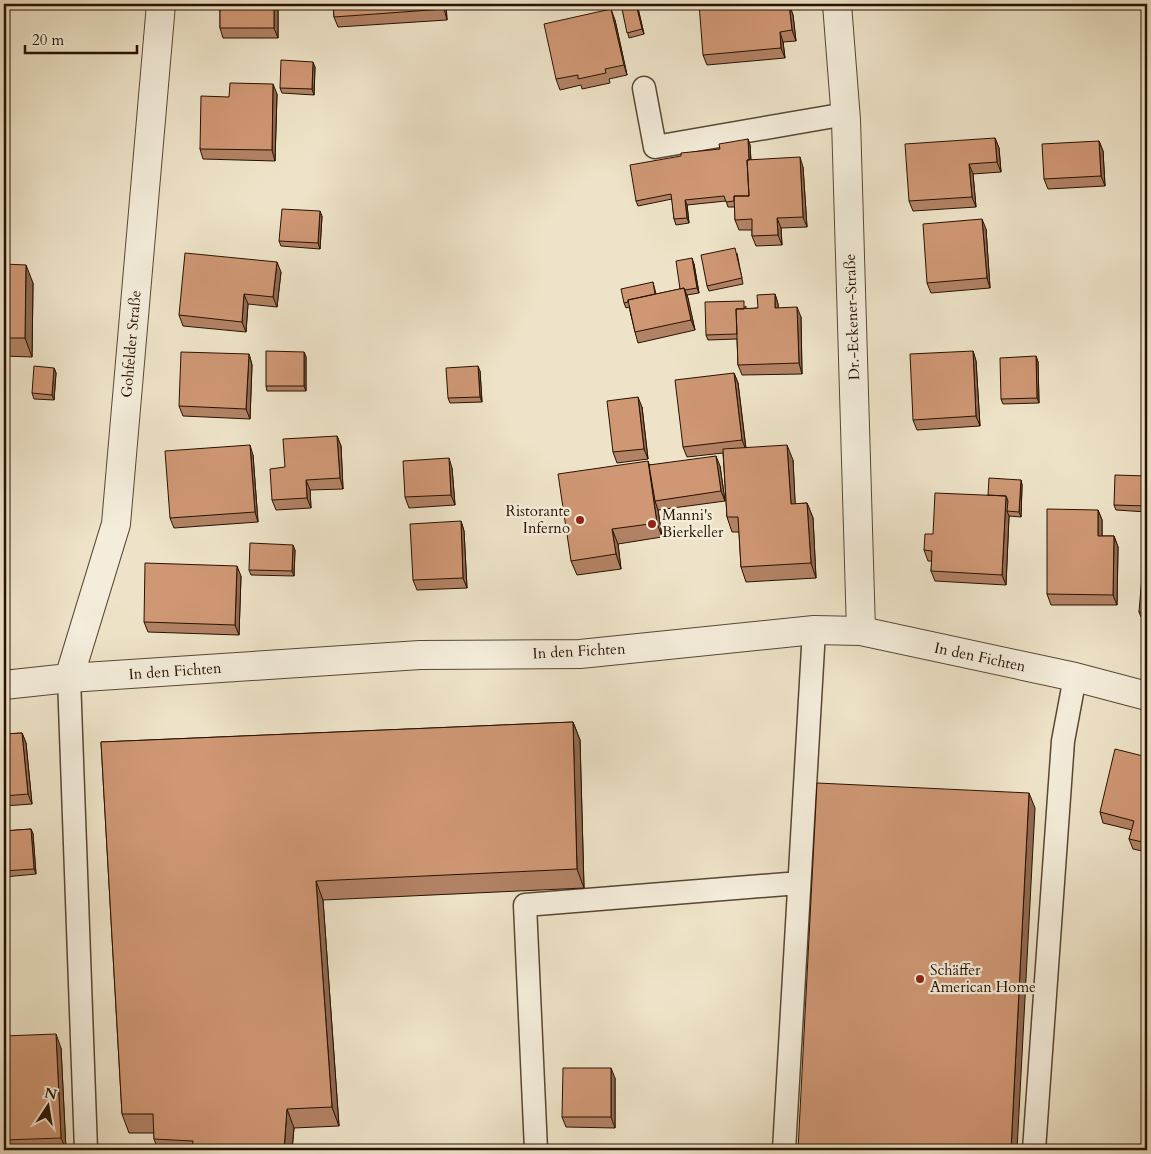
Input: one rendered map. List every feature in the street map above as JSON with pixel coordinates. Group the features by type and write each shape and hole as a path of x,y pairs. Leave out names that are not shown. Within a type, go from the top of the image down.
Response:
{"street":[{"name":"Gohfelder Straße","path":"69,678 116,524 160,4"},
{"name":"Dr.-Eckener-Straße","path":"837,4 846,114 861,631"},
{"name":"In den Fichten","path":"4,686 69,678 420,655 580,654 814,630 861,631 1075,677 1147,696"}],"lane":[{"path":"644,88 655,147 846,114"},
{"path":"784,1150 814,630"},
{"path":"1034,1150 1062,741 1075,677"},
{"path":"69,678 86,1150"},
{"path":"536,1150 525,905 799,883"}],"building":[{"path":"220,4 274,4 274,28 220,28"},
{"path":"333,4 443,4 444,9 334,17"},
{"path":"621,4 636,4 642,29 627,33"},
{"path":"699,4 778,4 779,6 789,4 792,30 780,32 781,48 703,55"},
{"path":"611,9 624,65 605,69 606,73 578,79 578,75 556,79 544,24"},
{"path":"281,60 313,62 312,89 280,88"},
{"path":"230,83 273,84 272,150 200,149 201,96 229,97"},
{"path":"995,138 997,162 969,164 972,197 909,201 905,144"},
{"path":"748,139 749,196 734,196 734,201 726,202 724,196 685,200 687,218 674,219 671,194 636,201 630,165 681,156 681,153 720,149 719,144"},
{"path":"1099,141 1101,176 1044,179 1042,144"},
{"path":"800,157 803,217 777,218 778,235 752,236 752,219 735,220 734,196 749,196 747,160"},
{"path":"282,209 320,211 318,243 279,241"},
{"path":"982,219 987,278 927,283 923,224"},
{"path":"735,248 742,278 707,286 701,255"},
{"path":"185,253 277,262 273,297 244,294 242,322 179,315"},
{"path":"692,258 697,288 680,289 676,261"},
{"path":"4,264 26,265 25,338 4,338"},
{"path":"653,282 655,294 628,300 628,302 624,303 621,289"},
{"path":"684,288 691,320 635,332 628,300"},
{"path":"775,294 775,308 797,307 799,363 738,365 736,309 758,308 757,295"},
{"path":"744,301 744,309 736,309 737,334 706,335 705,302"},
{"path":"266,351 304,352 304,386 266,386"},
{"path":"973,351 976,416 913,420 910,354"},
{"path":"181,352 249,354 246,409 179,406"},
{"path":"1036,356 1037,398 1001,399 1000,358"},
{"path":"34,366 54,368 52,395 32,393"},
{"path":"478,366 480,397 448,398 446,368"},
{"path":"734,373 742,440 683,447 675,380"},
{"path":"638,397 644,449 613,452 607,401"},
{"path":"337,436 340,478 306,480 307,498 272,500 270,469 285,467 283,439"},
{"path":"250,445 255,512 170,518 165,451"},
{"path":"787,445 791,504 807,503 811,563 741,567 738,517 727,517 723,449"},
{"path":"716,456 721,491 655,501 649,465"},
{"path":"449,458 451,495 405,497 403,461"},
{"path":"648,461 657,523 612,529 616,554 571,561 558,474"},
{"path":"1115,475 1147,476 1146,506 1114,505"},
{"path":"989,478 1021,480 1019,512 1007,511 1008,501 1006,496 988,495"},
{"path":"935,493 1006,496 1002,575 931,571 932,551 924,550 925,534 933,534"},
{"path":"1047,509 1098,510 1098,536 1114,536 1113,595 1047,594"},
{"path":"461,521 463,578 413,580 410,524"},
{"path":"250,543 293,545 292,571 249,570"},
{"path":"145,563 237,566 235,625 144,622"},
{"path":"1142,576 1147,577 1147,614 1139,612"},
{"path":"573,722 577,869 316,881 332,1107 287,1109 284,1150 192,1150 193,1141 154,1139 153,1114 122,1114 101,742"},
{"path":"22,733 28,794 4,796 4,734"},
{"path":"1115,749 1147,757 1147,843 1129,839 1134,821 1100,812"},
{"name":"Schäffer American Home","path":"817,783 1029,793 1011,1150 798,1150"},
{"path":"31,829 34,869 4,871 4,831"},
{"path":"56,1034 61,1138 4,1140 4,1036"},
{"path":"563,1068 611,1068 611,1117 562,1117"}],"place":[{"name":"Ristorante Inferno","path":"580,520"},
{"name":"Manni's Bierkeller","path":"652,524"},
{"name":"Schäffer American Home","path":"920,979"}]}
